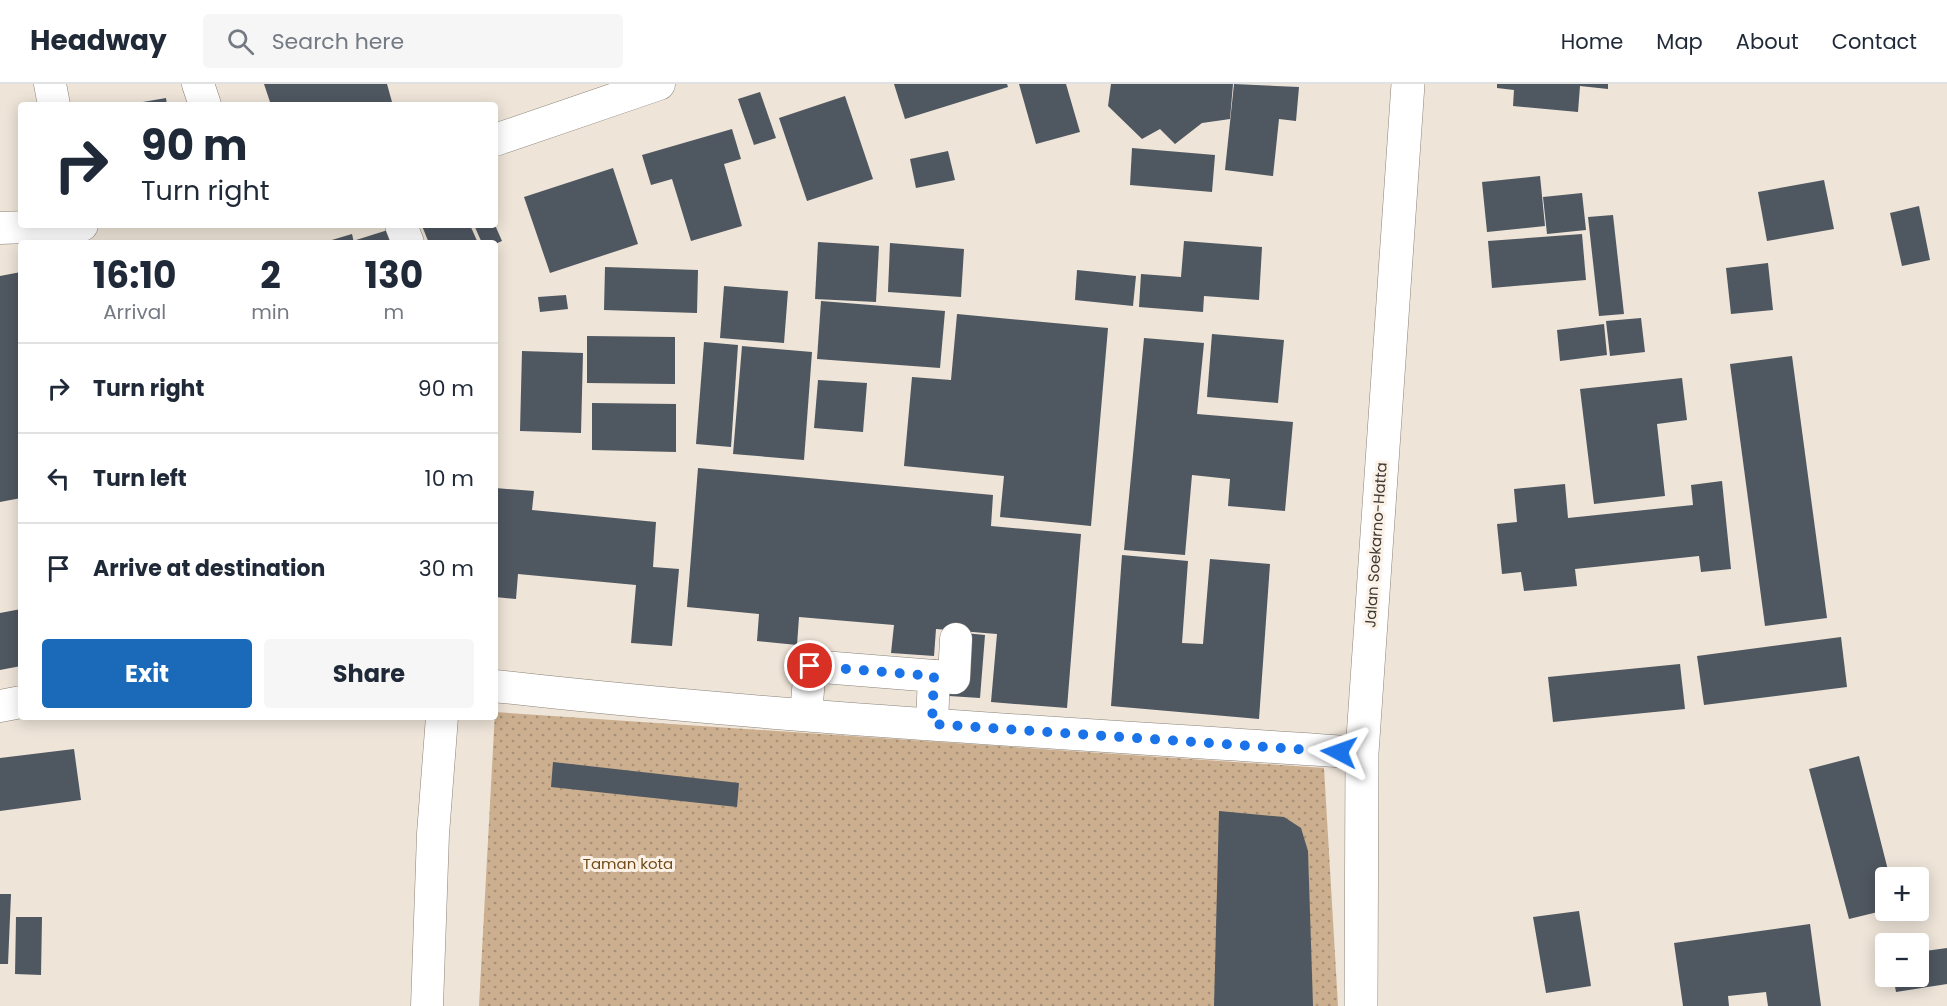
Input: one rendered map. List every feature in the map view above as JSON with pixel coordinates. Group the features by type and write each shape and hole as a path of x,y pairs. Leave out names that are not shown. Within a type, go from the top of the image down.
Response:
{"highway":[{"name":"Jalan Soekarno-Hatta","path":"1361,1006 1362,753 1408,84"}],"street":[{"path":"50,84 53,102"},
{"path":"198,84 204,102"},
{"path":"498,139 659,84"},
{"path":"0,228 18,227"},
{"path":"806,715 810,666 954,678 956,639"},
{"path":"932,724 934,676"},
{"path":"498,686 599,698 806,715 1362,753"},
{"path":"0,706 18,703"},
{"path":"427,1006 433,834 442,720"}],"green space":[{"name":"Taman kota","path":"498,712 1324,768 1338,1006 479,1006 495,720 498,720"}],"building":[{"path":"264,84 387,84 392,102 270,102"},
{"path":"894,84 1007,84 1008,87 905,119"},
{"path":"1019,84 1066,84 1080,132 1036,144"},
{"path":"1111,84 1233,84 1230,119 1202,123 1175,144 1160,129 1142,139 1108,106"},
{"path":"1234,84 1299,87 1296,121 1279,119 1273,176 1225,170"},
{"path":"1497,84 1608,84 1608,89 1580,86 1578,112 1513,106 1514,90 1497,88"},
{"path":"760,92 776,138 754,145 738,99"},
{"path":"845,96 873,179 807,201 779,118"},
{"path":"166,98 167,102 143,102"},
{"path":"732,129 741,159 724,164 742,226 691,241 672,179 651,185 642,155"},
{"path":"1132,148 1215,155 1212,192 1130,185"},
{"path":"948,151 955,180 916,188 910,159"},
{"path":"613,168 638,244 550,273 524,197"},
{"path":"1540,176 1545,226 1487,232 1482,182"},
{"path":"1824,180 1834,229 1767,241 1758,192"},
{"path":"1582,193 1586,230 1547,234 1543,197"},
{"path":"1919,206 1930,260 1902,266 1890,213"},
{"path":"1613,215 1624,314 1599,316 1588,217"},
{"path":"423,228 471,228 477,240 428,240"},
{"path":"475,228 496,228 502,241 498,243 498,240 481,240"},
{"path":"391,229 395,240 356,240"},
{"path":"352,234 353,240 332,240"},
{"path":"1582,234 1586,280 1492,288 1488,241"},
{"path":"1184,241 1262,247 1259,300 1204,296 1203,312 1139,307 1141,274 1181,277"},
{"path":"818,242 879,246 876,302 815,299"},
{"path":"890,243 964,249 961,297 888,292"},
{"path":"1768,263 1773,310 1731,314 1726,268"},
{"path":"605,267 698,270 697,313 604,310"},
{"path":"1077,270 1136,276 1133,306 1075,300"},
{"path":"18,273 18,499 0,502 0,276"},
{"path":"724,286 788,291 784,343 720,338"},
{"path":"566,295 568,309 540,312 538,297"},
{"path":"821,301 945,311 940,368 817,359"},
{"path":"957,314 1108,328 1091,526 1000,517 1004,476 904,466 912,377 951,380"},
{"path":"1641,318 1645,352 1610,356 1606,321"},
{"path":"1604,324 1607,355 1560,361 1557,330"},
{"path":"1212,334 1284,340 1278,403 1207,397"},
{"path":"587,336 675,337 675,384 587,383"},
{"path":"1144,338 1204,343 1197,414 1293,422 1285,511 1228,506 1230,479 1192,475 1185,555 1124,550"},
{"path":"704,342 738,345 731,447 696,444"},
{"path":"742,346 812,352 804,460 733,454"},
{"path":"522,351 583,353 581,433 520,431"},
{"path":"1792,356 1827,618 1765,626 1730,364"},
{"path":"1682,378 1687,420 1657,424 1665,496 1594,504 1580,389"},
{"path":"818,380 867,383 863,432 814,428"},
{"path":"592,403 676,404 676,452 592,450"},
{"path":"698,468 993,495 991,526 1081,534 1067,708 991,702 997,634 936,629 934,656 891,653 894,625 799,617 797,645 757,641 759,614 687,607"},
{"path":"1722,481 1731,569 1701,572 1699,556 1575,569 1577,586 1524,591 1521,572 1502,574 1497,524 1517,522 1514,489 1565,484 1568,518 1693,505 1691,485"},
{"path":"498,488 534,491 532,510 656,522 653,567 679,569 672,646 631,643 636,585 518,574 516,599 498,597"},
{"path":"1122,555 1188,561 1182,643 1203,644 1210,559 1270,564 1259,719 1111,706"},
{"path":"18,610 18,667 0,670 0,613"},
{"path":"954,632 985,635 980,698 949,696"},
{"path":"1841,637 1847,687 1704,705 1697,656"},
{"path":"1680,664 1685,709 1553,722 1548,677"},
{"path":"74,749 81,800 0,811 0,758"},
{"path":"1859,756 1887,867 1875,867 1875,913 1849,919 1809,769"},
{"path":"553,762 739,783 737,807 551,787"},
{"path":"1219,811 1284,817 1301,828 1308,851 1313,1006 1214,1006"},
{"path":"0,894 11,894 8,964 0,964"},
{"path":"1579,911 1591,986 1546,993 1533,917"},
{"path":"16,917 42,917 41,975 15,974"},
{"path":"1810,924 1821,1006 1768,1006 1766,992 1728,996 1729,1006 1683,1006 1674,943"},
{"path":"1947,948 1947,984 1929,987 1929,950"},
{"path":"1895,987 1928,987 1896,992"}],"route":[{"path":"810,666 934,676 932,724 1339,752"}]}
